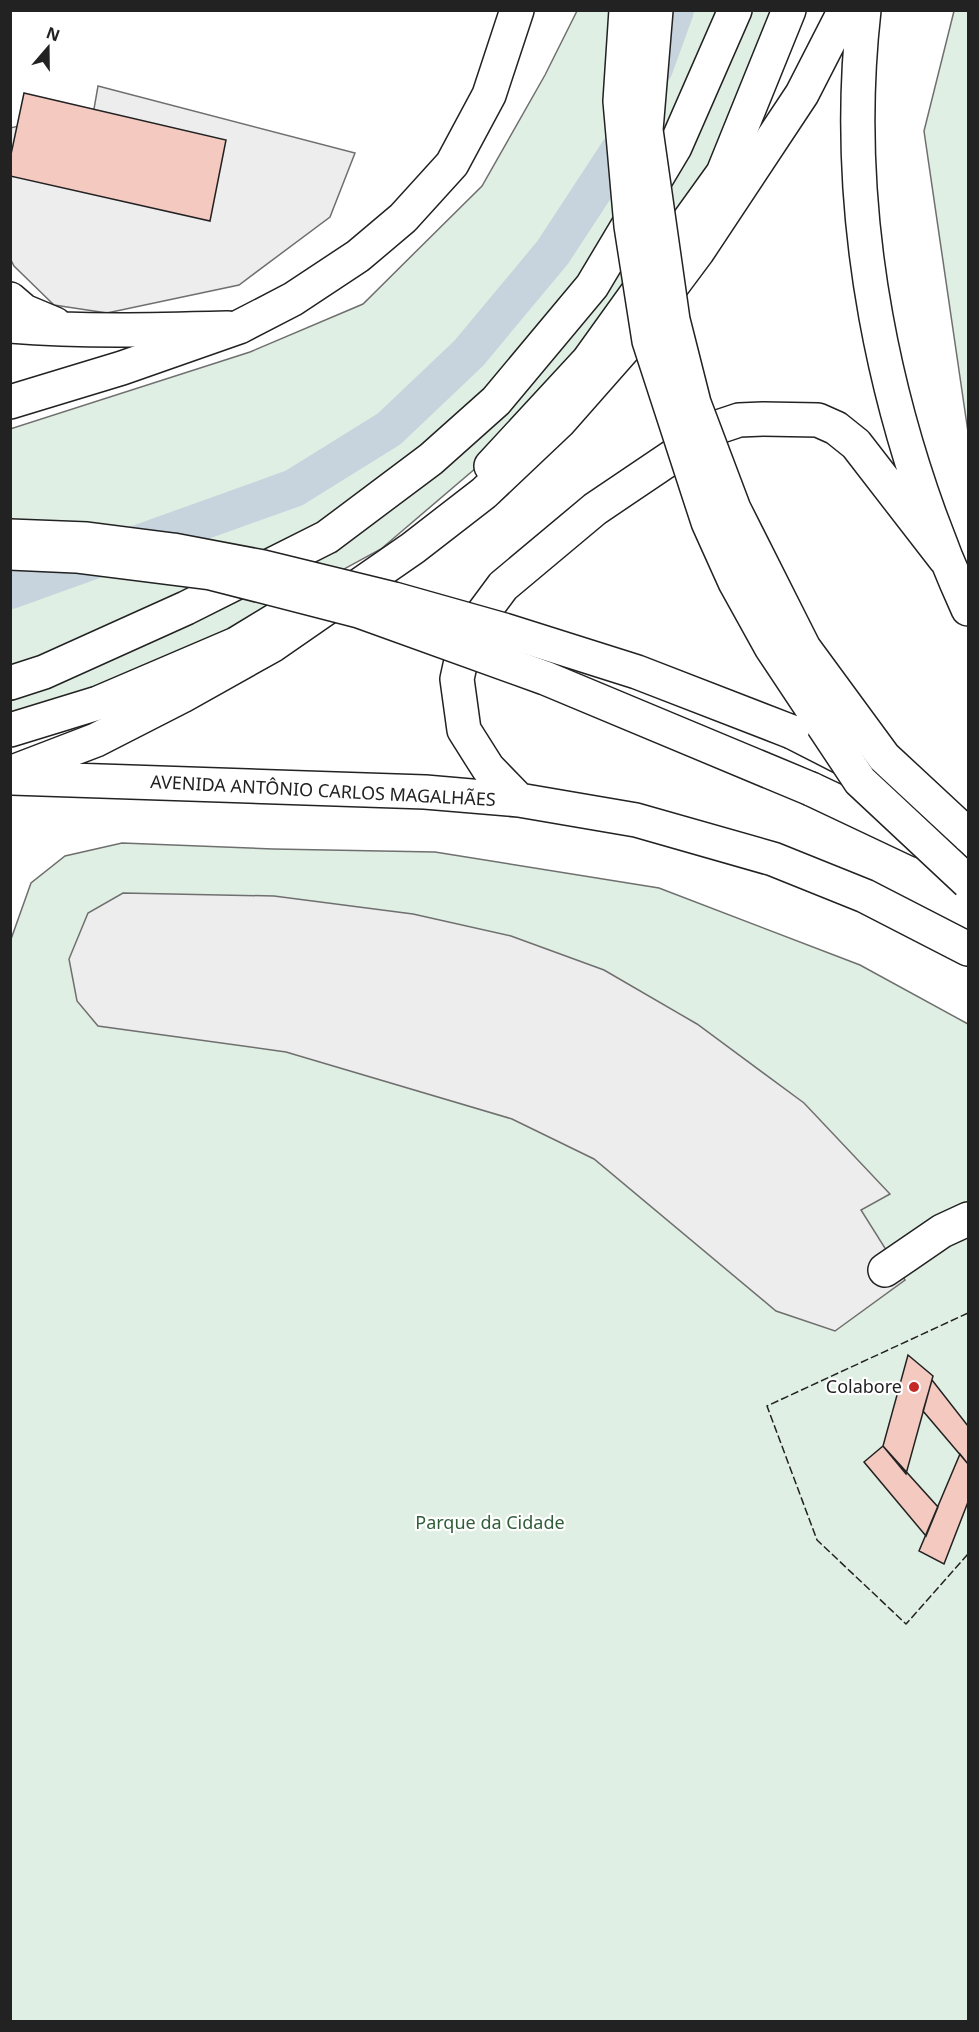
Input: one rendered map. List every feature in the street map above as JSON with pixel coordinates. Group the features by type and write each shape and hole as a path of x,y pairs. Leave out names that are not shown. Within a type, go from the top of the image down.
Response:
{"main road":[{"path":"10,402 122,368 238,327 293,299 358,256 403,219 452,164 489,95 518,10"},
{"path":"626,10 620,101 631,226 649,341 708,522 735,582 771,647 860,781 969,882"},
{"path":"656,10 646,130 672,320 698,414 734,509 804,648 884,757 969,835"},
{"path":"10,683 44,672 186,608 327,537 432,459 496,401 592,286 675,147 735,10"},
{"path":"10,730 99,704 236,644 401,543 500,459 588,361 723,173 789,10"},
{"path":"10,776 96,740 182,696 273,645 413,548 484,493 566,414 633,338 698,251 802,94 845,10"},
{"path":"864,10 857,110 862,210 872,296 890,386 922,493 945,559 969,609"},
{"path":"10,299 24,311 70,331"},
{"path":"10,326 70,331 147,331 238,327"},
{"path":"519,800 488,768 464,730 457,679 464,647 483,613 503,586 595,508 715,428 740,420 763,419 818,420 836,428 856,444 945,559"},
{"path":"10,536 87,539 173,550 263,567 394,599 504,630 637,672 792,732 969,822"},
{"path":"10,553 76,556 211,573 359,611 545,678 811,789 969,864"},
{"name":"AVENIDA ANTÔNIO CARLOS MAGALHÃES","path":"10,776 425,792 519,800 636,820 773,859 865,896 969,949"},
{"path":"885,1270 942,1231 969,1219"}],"green space":[{"path":"577,11 778,11 712,174 677,227 490,456 381,549 170,664 11,713 10,429 250,352 363,304 482,186 545,75"},
{"path":"954,11 968,11 968,432 924,131"},
{"name":"Parque da Cidade","path":"122,843 435,852 659,888 860,965 968,1024 968,2021 11,2022 10,942 31,883 65,856"}],"shaded area":[{"path":"98,86 355,153 330,217 239,285 107,313 54,305 14,266 10,258 10,128 94,109"},
{"path":"123,893 274,896 413,914 511,936 604,970 697,1024 804,1103 890,1194 861,1210 905,1280 835,1331 776,1311 594,1159 512,1119 286,1052 98,1026 77,1001 69,959 88,913"}],"building":[{"path":"24,93 226,140 210,221 10,176 10,159"},
{"path":"908,1355 933,1376 906,1474 883,1446"},
{"path":"932,1380 968,1426 968,1464 923,1411"},
{"path":"883,1446 938,1507 926,1536 864,1462"},
{"path":"960,1454 968,1464 968,1502 944,1564 919,1551"}],"waterway":[{"path":"654,68 675,10"},
{"path":"10,590 294,488 389,429 469,353 553,252 629,136 634,122"}],"fence":[{"path":"968,1313 767,1406 817,1540 906,1624 968,1554"}],"place":[{"name":"Colabore","path":"914,1387"}]}
